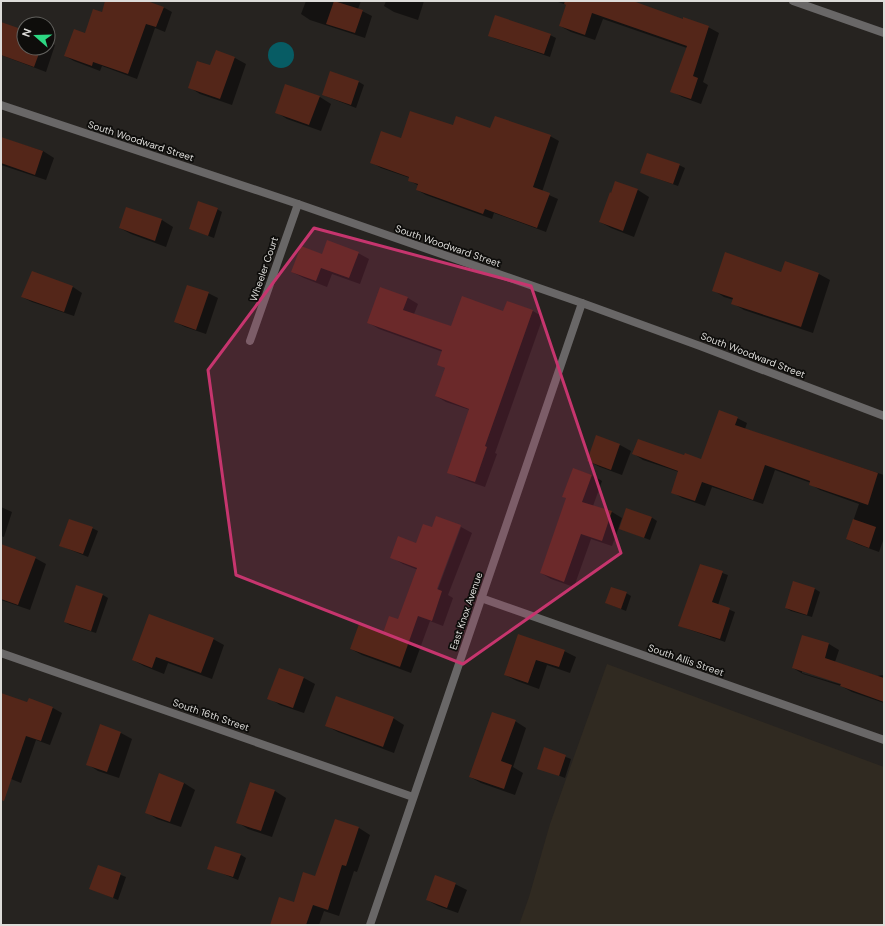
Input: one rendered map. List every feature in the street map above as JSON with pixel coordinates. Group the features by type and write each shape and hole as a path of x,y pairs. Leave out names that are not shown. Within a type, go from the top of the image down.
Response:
{"street":[{"path":"793,1 884,33"},
{"name":"South Woodward Street","path":"1,105 298,204 582,303 884,416"},
{"name":"Wheeler Court","path":"250,341 298,204"},
{"name":"East Knox Avenue","path":"370,925 582,303"},
{"name":"South Allis Street","path":"481,598 884,740"},
{"name":"South 16th Street","path":"1,653 413,796"}],"highlighted area":[{"path":"314,228 531,286 621,553 463,664 236,575 208,370"}],"shaded area":[{"path":"607,664 884,767 884,925 519,925 529,897 550,824"}],"water":[{"path":"281,42 290,46 294,55 290,64 281,68 272,64 268,55 272,46"}],"building":[{"path":"105,1 147,1 164,7 156,27 146,24 128,74 93,62 92,66 64,56 74,29 85,33 93,9 102,12"},
{"path":"334,1 363,10 355,33 326,24"},
{"path":"565,1 633,1 683,19 683,17 709,26 693,76 698,78 691,99 670,92 687,46 592,13 585,35 559,26 566,5 564,4"},
{"path":"495,15 551,34 544,54 488,36"},
{"path":"1,22 16,27 16,56 38,56 34,67 1,55"},
{"path":"216,50 235,57 220,99 188,88 197,61 210,65"},
{"path":"330,71 359,81 351,105 322,95"},
{"path":"285,84 320,96 309,125 275,113"},
{"path":"410,111 453,125 456,116 490,128 495,116 551,135 533,187 550,193 537,228 485,209 483,214 416,190 418,184 408,181 409,177 370,163 381,131 401,138"},
{"path":"1,137 43,151 35,175 1,163"},
{"path":"647,153 680,164 673,184 640,173"},
{"path":"615,181 638,189 623,231 599,222"},
{"path":"198,201 218,208 208,236 189,229"},
{"path":"126,207 162,219 155,241 119,228"},
{"path":"327,240 359,252 349,278 321,268 316,281 291,272 301,246 322,254"},
{"path":"725,252 781,272 785,261 819,273 801,327 731,304 733,298 712,291"},
{"path":"32,271 73,286 64,312 21,297"},
{"path":"187,285 209,292 196,330 174,322"},
{"path":"380,287 408,297 403,310 451,326 462,296 503,311 507,301 533,310 485,446 487,447 475,482 447,473 469,409 435,396 445,368 437,365 442,350 367,323"},
{"path":"719,410 738,417 735,425 878,473 868,505 809,485 810,481 765,465 753,500 702,482 695,501 671,493 678,471 632,454 638,439 684,455 685,453 701,459"},
{"path":"596,435 620,444 611,470 587,461"},
{"path":"573,468 592,475 582,502 612,511 602,541 581,534 564,582 540,573 566,498 562,497"},
{"path":"626,508 652,517 644,538 619,529"},
{"path":"436,516 461,525 437,589 442,591 432,621 418,616 400,667 350,649 359,624 383,633 389,616 398,619 417,568 390,558 398,536 416,543 423,524 432,527"},
{"path":"69,519 93,527 83,554 59,546"},
{"path":"853,519 876,527 869,548 846,539"},
{"path":"1,544 36,557 18,605 1,599"},
{"path":"700,564 723,571 712,602 730,608 720,639 678,626"},
{"path":"793,581 815,588 807,615 785,608"},
{"path":"76,585 103,594 91,631 64,622"},
{"path":"611,587 627,592 621,609 605,603"},
{"path":"149,614 214,638 201,673 156,657 152,668 132,660"},
{"path":"518,634 565,650 559,667 536,660 528,683 504,675"},
{"path":"802,635 829,643 825,658 884,678 884,702 840,686 841,684 792,668"},
{"path":"279,668 304,677 293,708 267,699"},
{"path":"1,693 27,702 29,698 53,707 41,741 26,736 4,801 1,800"},
{"path":"336,696 394,717 383,747 325,726"},
{"path":"492,712 516,720 501,761 512,765 504,789 469,777"},
{"path":"100,724 121,732 107,772 86,765"},
{"path":"544,747 566,755 559,776 537,769"},
{"path":"159,773 184,783 170,822 145,813"},
{"path":"250,782 275,790 261,831 236,823"},
{"path":"335,819 359,827 346,866 342,865 328,910 313,905 306,925 270,925 279,897 294,902 303,872 315,876"},
{"path":"215,846 241,854 233,877 207,869"},
{"path":"98,865 121,873 113,898 89,889"},
{"path":"435,875 456,883 447,908 426,900"}]}
